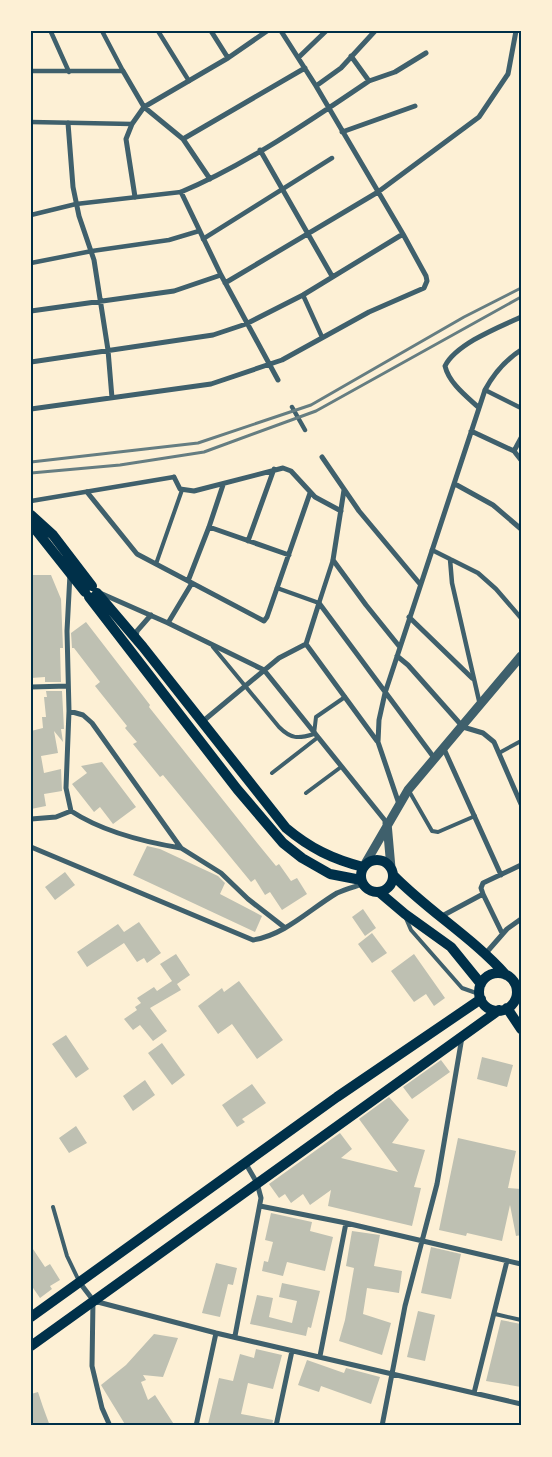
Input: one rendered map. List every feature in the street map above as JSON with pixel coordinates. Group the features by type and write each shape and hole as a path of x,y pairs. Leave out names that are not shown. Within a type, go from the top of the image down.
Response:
{"main road":[{"path":"31,515 53,534 92,592 237,788 283,843 302,858 330,874 362,882 369,890 379,892 405,914 451,947 488,1008 503,1009 521,1029"},
{"path":"31,524 70,574 92,592 136,638 286,828 306,845 323,854 364,866 378,859 388,863 392,871 408,890 486,953 511,978 519,992 515,1000 503,1009 462,1034 31,1346"},
{"path":"362,882 364,866"},
{"path":"379,892 391,884 392,871"},
{"path":"32,1313 80,1283 480,992 484,979 494,973 506,975"}],"street":[{"path":"102,31 144,107 183,139 210,179"},
{"path":"158,31 188,81"},
{"path":"211,31 228,58"},
{"path":"135,197 126,147 132,124 144,107 228,58 267,31"},
{"path":"31,409 206,385 288,357 388,302 424,288 427,281 426,276 403,234 316,86 281,31"},
{"path":"298,57 326,31"},
{"path":"316,86 341,68 375,31"},
{"path":"224,283 378,192 479,117 508,74 516,31"},
{"path":"51,32 69,72"},
{"path":"31,215 76,204 181,192 210,179 260,150 369,81 395,72 426,53"},
{"path":"351,56 369,81"},
{"path":"183,139 305,68"},
{"path":"31,71 123,71"},
{"path":"342,132 415,106"},
{"path":"31,122 132,124"},
{"path":"68,124 76,204 92,251 108,350 112,398"},
{"path":"260,150 332,276"},
{"path":"203,238 282,191 332,158"},
{"path":"181,192 224,283 278,380"},
{"path":"31,263 92,251 169,240 199,231"},
{"path":"31,362 213,335 246,324 303,295 403,234"},
{"path":"31,311 174,291 221,275"},
{"path":"303,295 322,337"},
{"path":"478,407 461,392 450,377 445,366 450,359 471,343 521,317"},
{"path":"378,742 379,720 399,646 455,484 478,407 494,374 509,358 521,350"},
{"path":"485,390 521,408"},
{"path":"292,407 305,430"},
{"path":"471,431 514,451 521,460"},
{"path":"514,451 521,438"},
{"path":"322,458 344,490 420,584"},
{"path":"31,501 174,477 182,490 194,492 283,468 292,471 310,493 341,511"},
{"path":"248,541 274,469"},
{"path":"168,623 190,582 223,484"},
{"path":"455,484 493,505 521,529"},
{"path":"202,722 245,684 284,655 306,644 333,560 344,490"},
{"path":"87,492 133,550 264,621 310,493"},
{"path":"210,527 289,555"},
{"path":"432,550 478,574 496,589 521,618"},
{"path":"450,559 452,583 472,678 480,706"},
{"path":"333,560 399,646"},
{"path":"70,574 67,631 69,711 66,788 71,810 88,821 119,833 181,848 210,864 262,911 284,927"},
{"path":"277,588 319,603 435,759"},
{"path":"92,592 151,615 264,670 387,823 392,871"},
{"path":"136,638 137,631 151,615"},
{"path":"409,617 472,678"},
{"path":"306,644 378,742 399,804"},
{"path":"397,656 408,665 463,727 489,736 499,753 521,804"},
{"path":"364,866 387,823 408,790 521,656"},
{"path":"31,687 68,686"},
{"path":"69,711 83,715 92,723 181,848"},
{"path":"444,749 500,875"},
{"path":"31,819 56,817 71,810"},
{"path":"31,847 244,938 257,940 284,927 338,893 362,882"},
{"path":"502,933 480,888 483,883 521,865"},
{"path":"442,916 484,894"},
{"path":"486,953 502,933 521,919"},
{"path":"382,1426 405,1306 438,1177 462,1034"},
{"path":"235,1336 262,1198 257,1182 246,1164"},
{"path":"260,1206 346,1223 521,1264"},
{"path":"320,1356 346,1223"},
{"path":"474,1393 496,1314 507,1261"},
{"path":"80,1283 93,1300 216,1333 521,1404"},
{"path":"93,1300 92,1366 100,1401 110,1426"},
{"path":"196,1426 216,1333"},
{"path":"276,1426 292,1351"}],"lane":[{"path":"156,564 182,490"},
{"path":"210,643 288,736 302,738 316,736"},
{"path":"272,773 316,736 316,717 345,697"},
{"path":"499,753 521,742"},
{"path":"306,793 342,767"},
{"path":"408,790 432,831 438,832 475,816"},
{"path":"405,914 411,930 462,988 480,992"},
{"path":"53,1207 67,1256 80,1283"},
{"path":"496,1314 521,1320"}],"building":[{"path":"31,575 51,575 61,599 63,648 60,648 61,682 45,682 45,677 31,678"},
{"path":"86,622 150,705 149,707 258,844 276,866 279,864 291,881 297,878 307,894 282,910 270,892 265,895 255,879 251,882 163,775 160,777 133,744 137,742 125,728 127,726 95,686 100,682 74,648 72,648 71,633"},
{"path":"46,691 62,691 64,729 61,729 63,742 54,731 58,753 41,756 44,773 61,769 62,791 44,794 46,806 31,809 31,731 43,728 42,717 46,717 44,697 47,697"},
{"path":"102,762 136,807 113,824 100,807 94,812 72,784 87,773 81,766"},
{"path":"147,846 160,849 218,876 225,883 220,894 262,916 255,932 133,875"},
{"path":"65,872 75,885 55,900 45,887"},
{"path":"363,909 376,928 365,936 352,917"},
{"path":"139,922 161,953 147,963 144,958 137,962 124,943 87,967 77,952 118,924 124,932"},
{"path":"372,933 387,953 372,963 358,944"},
{"path":"176,954 190,975 177,984 181,990 150,1008 167,1031 153,1041 140,1025 133,1030 124,1019 137,1010 135,1007 141,1003 137,998 154,987 157,991 172,981 160,964"},
{"path":"414,954 445,998 434,1006 426,994 414,1002 391,971"},
{"path":"239,981 283,1040 257,1059 232,1024 218,1034 198,1006 222,988 224,992"},
{"path":"66,1035 89,1069 76,1078 52,1044"},
{"path":"162,1043 185,1075 172,1085 148,1053"},
{"path":"482,1057 513,1065 507,1087 477,1079"},
{"path":"441,1060 450,1072 412,1099 403,1087"},
{"path":"145,1080 155,1095 133,1111 123,1096"},
{"path":"252,1084 266,1103 242,1119 245,1122 237,1127 222,1105"},
{"path":"389,1097 409,1120 392,1143 425,1150 414,1187 421,1188 412,1226 328,1206 331,1190 310,1205 303,1194 291,1203 285,1194 279,1198 269,1184 340,1133 352,1149 341,1158 398,1172 359,1119"},
{"path":"76,1126 87,1143 69,1153 59,1138"},
{"path":"458,1138 516,1151 508,1188 521,1189 521,1235 516,1236 510,1205 502,1241 467,1233 466,1236 439,1230"},
{"path":"271,1213 312,1222 310,1231 333,1237 325,1271 287,1262 283,1276 262,1271 264,1261 268,1262 273,1242 265,1240"},
{"path":"352,1231 380,1235 374,1266 402,1271 399,1293 367,1288 363,1314 391,1323 382,1355 339,1341 345,1320 354,1268 346,1266"},
{"path":"31,1246 45,1267 50,1264 60,1280 50,1286 52,1289 40,1298 31,1285"},
{"path":"431,1247 461,1254 451,1299 421,1293"},
{"path":"216,1263 237,1268 233,1285 228,1284 220,1317 202,1313"},
{"path":"282,1283 320,1291 311,1328 308,1327 306,1336 250,1324 257,1295 273,1298 269,1317 292,1323 297,1301 279,1297"},
{"path":"418,1311 435,1315 425,1361 407,1357"},
{"path":"501,1320 521,1324 521,1387 486,1381"},
{"path":"154,1334 178,1338 163,1377 143,1375 146,1380 141,1382 148,1400 155,1395 175,1426 126,1426 101,1385 126,1365"},
{"path":"256,1349 282,1355 273,1389 248,1383 241,1414 273,1420 272,1426 208,1424 219,1378 233,1381 240,1354 254,1358"},
{"path":"307,1360 344,1373 346,1368 380,1377 371,1404 321,1386 319,1392 298,1385"},
{"path":"38,1392 50,1426 31,1426 31,1394"}],"railway":[{"path":"31,462 198,443 311,405 464,317 521,288"},
{"path":"31,473 120,465 204,452 316,411 521,297"}]}
